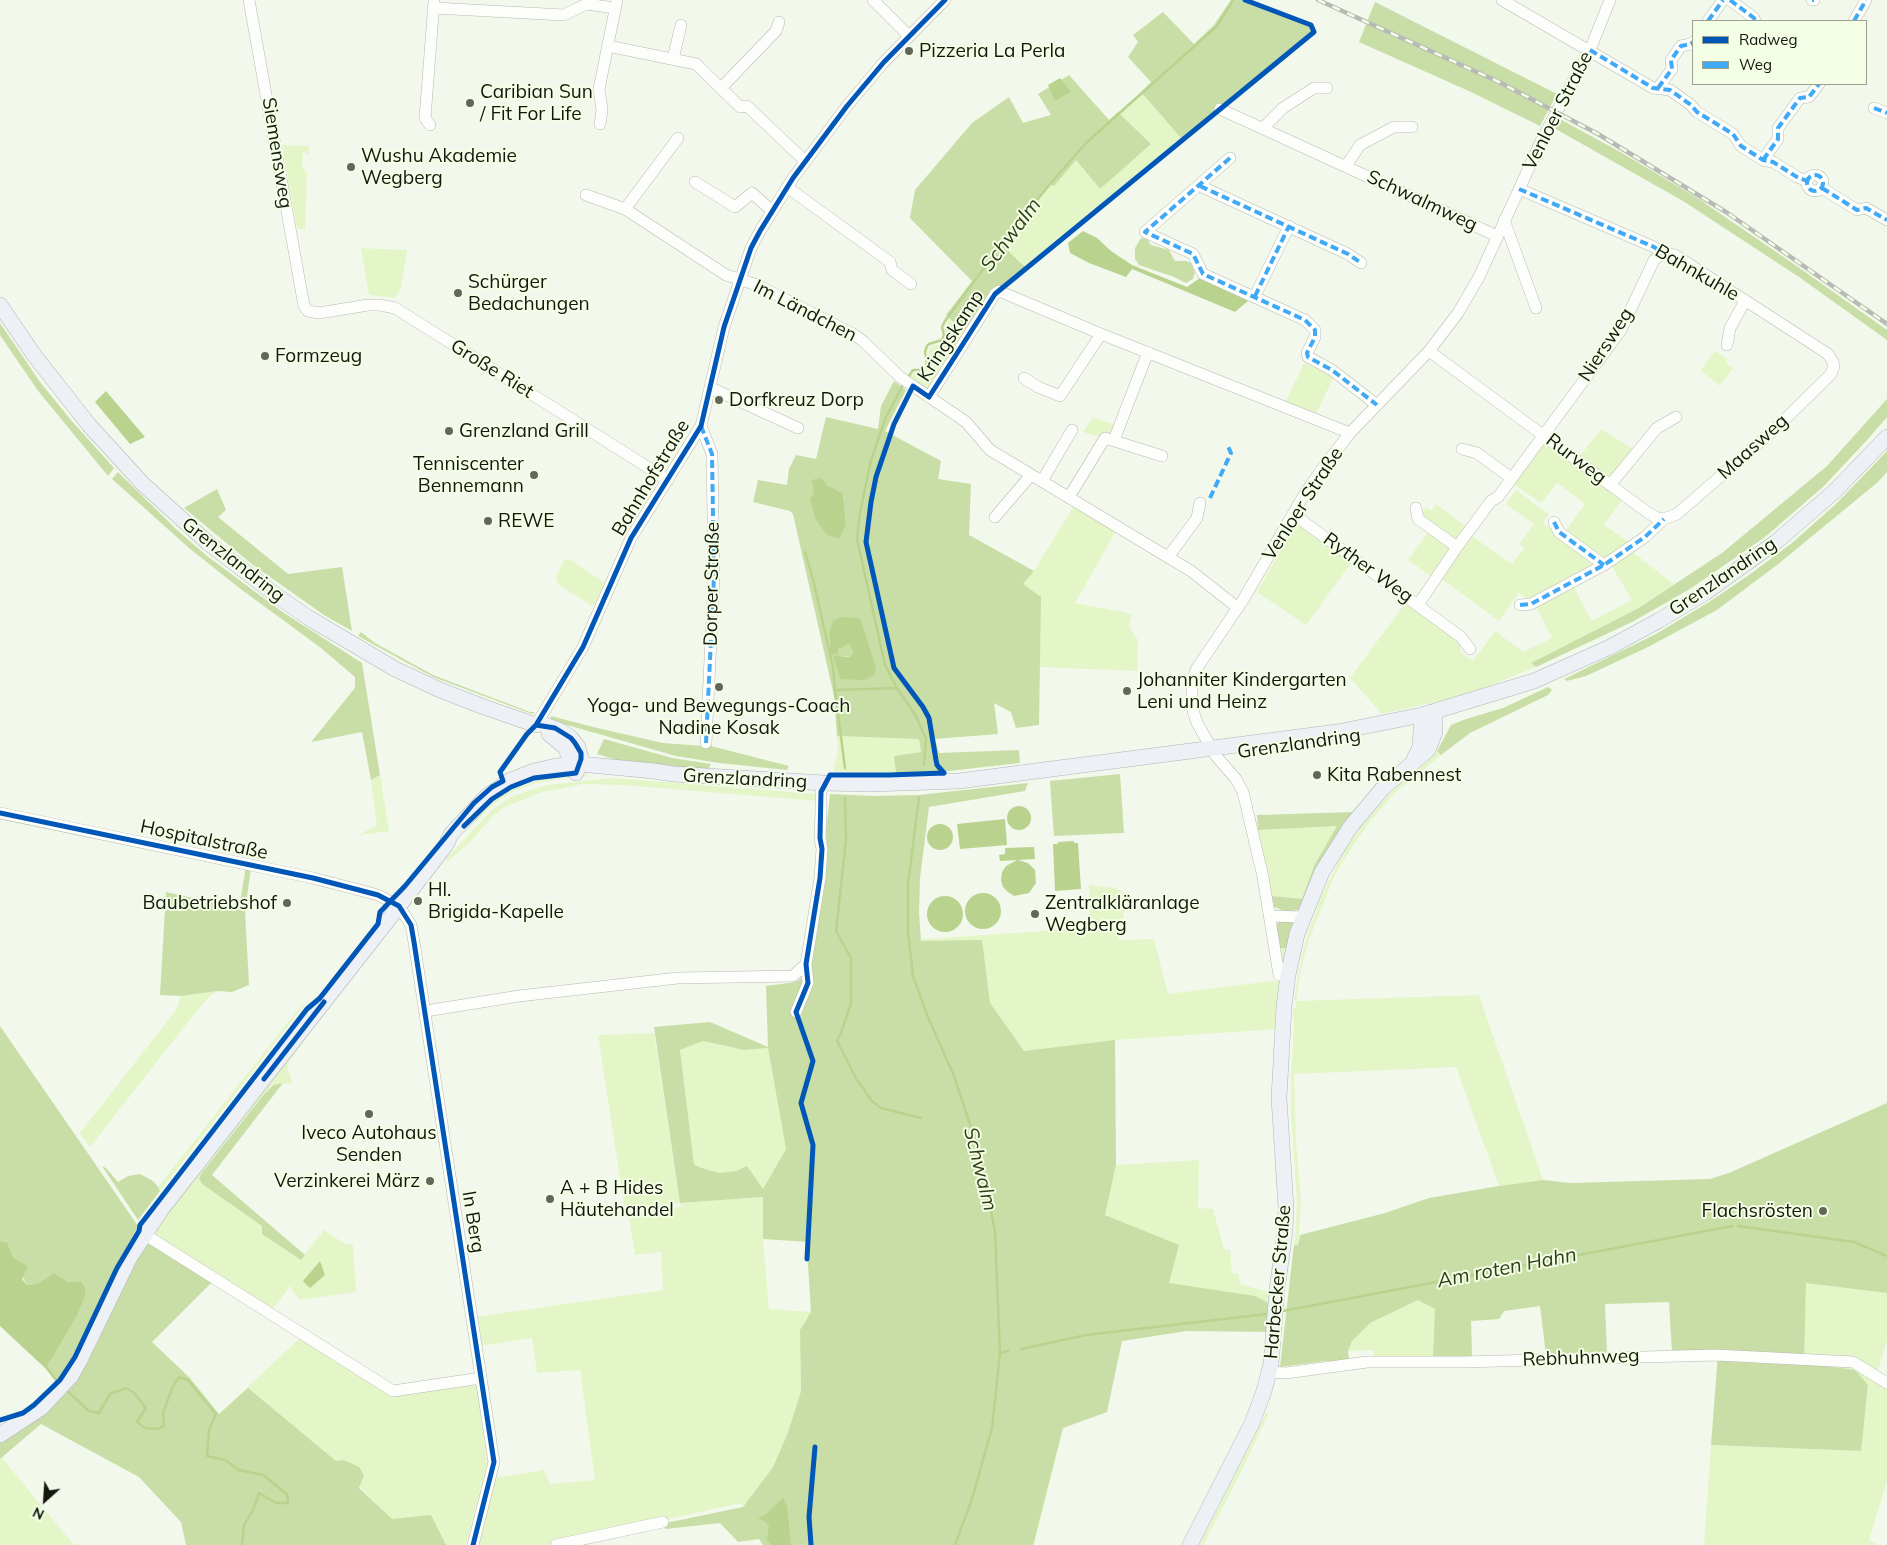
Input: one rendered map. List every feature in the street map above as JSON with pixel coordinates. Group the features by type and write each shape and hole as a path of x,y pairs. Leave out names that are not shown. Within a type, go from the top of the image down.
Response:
{"main road":[{"name":"Grenzlandring","path":"0,304 34,355 107,446 174,513 242,570 309,618 395,669 440,690 536,725 562,744 576,767"},
{"name":"Grenzlandring","path":"576,767 635,769 673,774 824,783 938,782 1057,769 1064,771 1107,768 1213,752 1334,741 1428,717 1534,681 1610,647 1658,621 1705,593 1776,542 1857,470 1887,437"},
{"name":"Harbecker Straße","path":"1190,1545 1260,1406 1269,1372 1276,1290 1286,1216 1279,1098 1284,1006 1292,956 1303,917 1322,872 1351,826 1383,788 1413,761 1420,747 1428,717"},
{"name":"Grenzlandring","path":"536,725 545,725 560,730 571,738 578,748"},
{"path":"0,1435 41,1408 71,1376 113,1288 144,1234 446,845 451,834 496,789 509,781 534,771 556,766 576,767 580,753 578,748"},
{"path":"578,748 594,756 635,769"},
{"name":"Grenzlandring","path":"576,767 662,776 673,774"}],"street":[{"name":"Siemensweg","path":"249,0 304,306"},
{"path":"873,0 909,36"},
{"name":"Bahnhofstraße","path":"536,725 583,647 631,538 701,426 724,326 751,248 805,160 871,77 945,0"},
{"path":"1502,0 1653,88 1670,90 1692,105 1697,112 1733,134 1741,146 1763,160 1773,162 1807,181 1807,186 1810,190 1815,191 1822,188 1857,210 1866,208 1887,220"},
{"name":"Venloer Straße","path":"1213,752 1197,723 1192,707 1192,681 1200,664 1238,608 1293,514 1322,469 1350,433 1445,332 1470,292 1542,139 1590,50 1610,0"},
{"path":"1709,20 1723,0"},
{"path":"1730,0 1755,20"},
{"path":"1855,20 1866,0"},
{"path":"430,125 425,118 434,4 564,15 586,4 616,4 599,89 602,110 600,124"},
{"path":"722,88 776,31 779,22"},
{"path":"673,59 681,25"},
{"path":"1658,88 1672,69 1671,60 1681,46 1692,43"},
{"path":"608,46 696,64 740,106 747,106 805,160"},
{"path":"1763,160 1778,139 1778,128 1800,98 1809,97 1818,85"},
{"path":"1263,128 1282,108 1314,88 1327,88"},
{"path":"1874,108 1887,113"},
{"name":"Schwalmweg","path":"1220,109 1497,236"},
{"name":"Schwalmweg","path":"1346,166 1360,145 1394,127 1412,127"},
{"path":"625,209 678,138"},
{"path":"1230,158 1145,232 1193,254 1204,274 1305,320 1315,330 1315,337 1307,353 1308,357 1332,370 1377,405"},
{"path":"695,182 735,207 752,193 772,211"},
{"path":"1200,186 1348,254 1360,263"},
{"path":"787,187 890,262 888,271 892,270 911,284"},
{"name":"Bahnkuhle","path":"1519,188 1654,247 1663,253 1675,255 1828,354 1834,366"},
{"name":"Im Ländchen","path":"586,196 625,209 726,275 758,285 855,335 900,377 966,422 990,450 1191,571 1238,608"},
{"path":"1504,220 1536,308"},
{"path":"1255,296 1289,226"},
{"name":"Niersweg","path":"1543,435 1624,325 1654,260 1663,253"},
{"name":"Kringskamp","path":"929,397 995,294 999,291 1100,334 1350,433"},
{"path":"1727,345 1730,328 1745,301"},
{"name":"Große Riet","path":"304,306 308,311 319,313 368,305 395,308 668,480"},
{"path":"1024,378 1038,388 1060,396 1100,334"},
{"name":"Rurweg","path":"1429,351 1610,485 1656,517 1664,519"},
{"path":"1114,440 1148,352"},
{"name":"Maasweg","path":"1664,519 1677,514 1727,472 1826,379 1831,374 1834,366"},
{"path":"711,388 798,428"},
{"path":"1610,485 1657,428 1676,417"},
{"name":"Dorper Straße","path":"701,426 712,454 714,567 706,743"},
{"path":"1042,481 1072,430"},
{"name":"Ryther Weg","path":"1418,605 1457,548 1491,502 1498,497 1543,435"},
{"path":"1069,497 1105,438 1162,456"},
{"path":"1462,449 1477,453 1511,478"},
{"path":"994,517 1031,474"},
{"path":"1168,557 1197,518 1200,503"},
{"path":"1416,508 1418,519 1457,548"},
{"name":"Ryther Weg","path":"1293,514 1461,637 1470,649"},
{"path":"1520,605 1531,604 1604,565 1645,537 1664,519"},
{"path":"1554,522 1559,532 1604,565"},
{"path":"1213,752 1236,779 1242,792 1256,847 1270,916 1279,975"},
{"path":"796,1012 808,984 806,964 820,878 822,849 820,810 821,792 824,783"},
{"name":"Hospitalstraße","path":"0,812 313,878 378,895 399,906"},
{"name":"In Berg","path":"399,906 411,925 426,1012 494,1462 473,1545"},
{"path":"1270,916 1303,917"},
{"path":"426,1012 519,996 678,978 793,976 806,964"},
{"path":"144,1234 393,1390 481,1378"},
{"name":"Rebhuhnweg","path":"1269,1372 1286,1373 1368,1362 1473,1362 1716,1355 1853,1362 1887,1383"},
{"path":"556,1545 663,1522"}],"shaded area":[{"path":"1231,0 1241,0 1310,26 1312,32 1181,138 1141,92 1151,82 1128,57 1138,42 1133,35 1163,12 1194,44 1214,25"},
{"path":"1375,2 1557,94 1540,126 1471,92 1359,42"},
{"path":"1069,75 1109,120 1118,112 1151,144 1100,189 1076,160 1054,186 1050,184 1002,245 1025,267 993,293 966,334 946,315 972,281 910,218 915,190 972,123 1009,97 1023,123 1051,115 1038,94"},
{"path":"1060,78 1071,92 1055,101 1048,85"},
{"path":"1141,92 1181,138 1025,267 1001,245 972,281 910,218 915,190 1076,160 1099,188 1151,144 1118,112"},
{"path":"1560,119 1696,197 1887,330 1887,340 1799,277 1683,201 1554,128"},
{"path":"282,145 309,146 308,155 303,151 302,167 307,173 305,229 297,229"},
{"path":"1083,231 1097,238 1111,251 1132,265 1187,287 1200,278 1248,301 1235,312 1132,269 1126,277 1089,263 1070,253 1068,243"},
{"path":"1141,238 1147,239 1151,245 1169,250 1175,261 1191,263 1195,273 1193,279 1186,283 1139,265 1135,259 1135,248"},
{"path":"361,248 407,250 401,288 395,298 369,295"},
{"path":"949,318 966,334 930,391 910,376 915,372 922,372 927,367 929,349 933,345 939,345 945,341 947,336 944,328"},
{"path":"0,323 40,382 114,468 108,476 39,392 0,335"},
{"path":"1714,352 1728,359 1726,363 1733,368 1720,386 1702,372 1702,369"},
{"path":"1304,363 1334,376 1316,414 1286,401"},
{"path":"894,381 906,390 885,431 941,461 938,479 971,484 969,535 1034,571 1023,584 1041,597 1039,725 1016,728 1011,712 994,703 998,734 935,739 939,753 1019,750 1020,763 940,772 896,773 894,756 921,752 919,739 837,736 834,696 793,514 790,511 753,502 758,480 787,485 789,469 796,455 816,459 826,417 878,429 881,406","holes":["827,485 843,493 846,524 810,499 814,492","850,618 860,618 865,637 841,679 842,657 851,656 853,652 849,644 830,650 829,633"]},
{"path":"106,391 145,437 130,444 95,402"},
{"path":"1887,399 1887,417 1869,438 1824,486 1765,537 1690,589 1632,622 1536,667 1531,663 1637,609 1722,553 1827,466"},
{"path":"1093,417 1118,426 1114,435 1102,438 1083,432"},
{"path":"1601,429 1633,449 1613,474 1610,475 1602,473 1580,456"},
{"path":"1547,445 1622,500 1604,525 1630,543 1605,559 1565,532 1585,504 1557,483 1541,503 1512,483 1539,446"},
{"path":"1887,451 1887,472 1878,482 1777,565 1717,610 1648,647 1586,676 1567,681 1564,679 1656,634 1749,575 1792,543 1837,503"},
{"path":"118,472 176,529 207,556 281,611 362,663 380,775 371,780 362,732 311,742 355,688 355,677 321,648 189,548 112,479"},
{"path":"821,478 827,485 843,493 846,524 839,539 827,535 815,518 810,499 814,492 812,480"},
{"path":"217,489 226,510 218,517 288,574 342,567 352,631 324,615 253,565 184,508"},
{"path":"1516,489 1549,514 1543,523 1596,563 1595,567 1529,600 1519,593 1499,621 1442,579 1470,535 1512,564 1524,548 1519,544 1534,524 1506,504"},
{"path":"1436,504 1467,527 1458,539 1452,540 1420,516 1426,507 1431,511"},
{"path":"1073,507 1116,531 1075,603 1132,614 1129,627 1138,640 1137,671 1040,667 1023,584 1034,571"},
{"path":"1300,524 1352,562 1306,625 1257,592 1295,525"},
{"path":"1429,531 1448,545 1449,552 1433,578 1408,560"},
{"path":"1631,551 1674,584 1637,609 1531,663 1536,667 1486,687 1444,700 1382,714 1350,678 1407,601 1459,640 1461,653 1473,661 1495,631 1523,652 1552,638 1536,606 1573,586 1592,621 1632,600 1611,565"},
{"path":"569,559 605,583 596,603 592,606 558,584 556,576 564,561"},
{"path":"841,617 860,618 876,667 875,675 864,680 841,679 833,657 837,655 842,657 851,656 853,652 849,644 838,649 838,653 832,655 829,633 833,621"},
{"path":"361,632 375,643 433,675 530,712 535,712 532,714 433,677 358,636"},
{"path":"1548,687 1552,690 1548,695 1470,733 1441,755 1437,751 1451,725 1503,708"},
{"path":"551,716 663,743 707,745 789,766 787,770 719,763 676,756 553,721"},
{"path":"837,736 919,739 921,752 894,756 896,773 833,771 838,752"},
{"path":"604,739 672,758 711,764 707,772 617,760 597,754"},
{"path":"1437,751 1441,755 1396,792 1371,820 1335,874 1308,942 1296,1001 1479,995 1543,1180 1499,1186 1456,1067 1294,1074 1296,1141 1301,1204 1298,1245 1804,1275 1804,1333 1806,1282 1887,1293 1887,1341 1878,1370 1873,1377 1887,1386 1887,1481 1869,1540 1878,1545 1704,1545 1711,1445 1860,1451 1868,1385 1672,1352 1669,1302 1540,1306 1504,1311 1499,1319 1471,1321 1472,1358 1374,1359 1373,1350 1348,1351 1352,1341 1370,1323 1280,1367 1296,1225 1297,1201 1291,1114 1291,1077 1293,1008 1296,1007 1294,999 1302,955 1323,893 1344,851 1362,826 1394,789 1427,762"},
{"path":"587,774 589,776 562,778 532,784 516,790 493,804 464,834 492,801 515,788 547,778"},
{"path":"1120,774 1124,833 1054,836 1050,781"},
{"path":"380,775 389,831 359,835 377,825 371,780"},
{"path":"612,778 817,794 818,801 622,785 582,784 539,793 505,807 493,816 469,843 448,861 446,859 493,809 513,796 547,785"},
{"path":"1028,783 1025,791 929,807 920,878 919,913 921,941 982,940 990,1003 1024,1051 1115,1040 1116,1165 1105,1215 1179,1245 1169,1283 1255,1296 1276,1307 1275,1332 1187,1331 1122,1341 1107,1412 1063,1428 1033,1545 763,1545 759,1539 738,1542 720,1523 666,1529 661,1524 743,1507 773,1467 787,1435 801,1391 800,1330 811,1312 808,1265 809,1242 763,1239 763,1197 680,1203 654,1027 710,1022 768,1047 766,986 796,982 810,972 824,888 827,851 826,831 830,794 873,796 919,795","holes":["703,1041 744,1050 768,1048 786,1149 763,1189 747,1166 736,1171 719,1173 694,1164 680,1050"]},
{"path":"1014,806 1024,806 1031,813 1031,823 1024,830 1014,830 1007,823 1007,813"},
{"path":"1355,812 1302,909 1287,912 1274,907 1272,896 1302,899 1315,864 1337,826 1258,830 1257,815"},
{"path":"1005,819 1007,845 960,849 957,824"},
{"path":"940,824 949,828 953,837 949,846 940,850 931,846 927,837 931,828"},
{"path":"1337,826 1310,879 1302,900 1272,896 1258,830"},
{"path":"1074,841 1074,843 1078,843 1081,889 1055,891 1053,844"},
{"path":"1034,847 1035,859 1018,860 1028,863 1035,870 1036,883 1029,893 1014,896 1003,887 1001,880 1002,872 1006,866 1017,860 1000,861 999,855 1005,854 1005,848"},
{"path":"246,866 251,868 245,911 249,985 232,992 218,991 181,996 160,995 166,892 239,908"},
{"path":"1089,885 1115,888 1128,894 1118,940 1154,939 1168,994 1282,981 1280,948 1289,948 1279,1029 1115,1040 1058,1047 1105,1215 1116,1165 1199,1160 1198,1208 1213,1209 1224,1249 1230,1250 1232,1273 1238,1274 1240,1284 1274,1294 1276,1307 1087,1335 1114,1358 1107,1412 1063,1428 1034,1545 976,1545 909,940 1090,928"},
{"path":"983,893 995,899 1001,911 995,923 983,929 971,923 965,911 971,899"},
{"path":"945,896 957,902 963,914 957,926 945,932 933,926 927,914 933,902"},
{"path":"1280,920 1292,922 1295,928 1289,948 1280,948 1276,926"},
{"path":"218,991 211,995 195,1013 90,1147 80,1133 176,1010 181,996"},
{"path":"313,997 304,1005 160,1191 158,1187 300,1007"},
{"path":"0,1026 138,1226 73,1358 57,1383 45,1368 77,1316 86,1295 85,1286 81,1281 69,1282 54,1273 36,1284 27,1285 12,1258 7,1242 0,1241"},
{"path":"654,1033 680,1203 625,1211 598,1035"},
{"path":"303,1036 306,1038 287,1064 292,1083 283,1083 264,1094 203,1170 200,1178 202,1184 262,1226 301,1259 324,1230 345,1244 353,1245 356,1292 300,1300 292,1290 291,1285 274,1307 267,1309 152,1236 157,1223"},
{"path":"703,1041 744,1050 768,1048 786,1149 763,1190 747,1167 736,1171 719,1173 694,1164 680,1050"},
{"path":"283,1083 212,1175 305,1255 301,1260 262,1234 262,1226 202,1184 199,1178 264,1094 274,1085"},
{"path":"1887,1103 1887,1293 1806,1283 1804,1363 1855,1370 1868,1385 1861,1451 1711,1445 1718,1353 1672,1352 1669,1302 1605,1304 1607,1354 1546,1355 1540,1306 1504,1311 1499,1319 1471,1321 1472,1358 1433,1358 1435,1309 1418,1300 1370,1323 1352,1341 1348,1351 1349,1361 1325,1361 1280,1367 1294,1245 1298,1245 1300,1235 1385,1213 1429,1198 1499,1186 1543,1180 1570,1183 1710,1179 1729,1173"},
{"path":"102,1166 118,1182 128,1176 140,1174 153,1181 158,1187 160,1191 138,1220"},
{"path":"763,1197 763,1239 769,1309 811,1312 800,1330 801,1390 787,1435 773,1467 743,1507 741,1503 548,1545 477,1545 494,1478 543,1469 550,1484 595,1480 580,1370 537,1373 532,1338 480,1346 475,1317 663,1290 661,1252 635,1255 629,1217 631,1213 681,1207 680,1203"},
{"path":"145,1240 214,1280 152,1342 189,1377 219,1414 248,1388 336,1461 344,1460 359,1467 364,1475 359,1488 392,1519 431,1515 446,1545 186,1545 181,1522 139,1477 41,1424 0,1459 0,1442 55,1401"},
{"path":"0,1241 7,1242 13,1258 28,1266 22,1279 27,1285 36,1284 54,1273 69,1282 81,1281 85,1286 86,1295 77,1316 45,1368 0,1326"},
{"path":"320,1261 325,1275 310,1288 303,1281"},
{"path":"214,1280 152,1342 150,1351 219,1414 302,1336 391,1393 473,1382 478,1386 487,1464 466,1545 446,1545 430,1515 400,1532 336,1461 258,1397 242,1545 186,1545 183,1520 140,1474 50,1409"},
{"path":"1266,1413 1269,1413 1235,1484 1203,1545 1200,1545"},
{"path":"2,1458 74,1545 0,1545 0,1459"},
{"path":"783,1498 787,1506 791,1545 771,1545 767,1540 769,1526 764,1521 758,1519"}],"waterway":[{"name":"Schwalm","path":"907,379 913,370 921,370 925,367 927,362 925,352 927,346 942,340 944,335 942,327 945,321 1001,245 1050,184 1086,143 1217,26 1233,0"},
{"name":"Schwalm","path":"904,383 886,417 871,460 860,513 857,539 885,665 897,688 916,716 926,739 924,765"},
{"path":"805,552 833,667 835,690"},
{"path":"845,768 835,690 897,688"},
{"path":"845,798 846,840 836,931 851,958 851,1003 837,1041 857,1080 872,1101 881,1108 921,1118"},
{"name":"Schwalm","path":"919,798 908,884 908,932 913,976 927,1015 954,1076 980,1154 995,1232 1000,1353 992,1428 972,1499 955,1545"},
{"name":"Am roten Hahn","path":"1283,1311 1732,1226"},
{"name":"Am roten Hahn","path":"1738,1226 1854,1242 1887,1256"},
{"name":"Am roten Hahn","path":"1021,1349 1086,1335 1267,1314"},
{"name":"Am roten Hahn","path":"1000,1353 1008,1351"},
{"path":"46,1364 57,1381"},
{"path":"66,1390 89,1411 99,1413 110,1394 126,1388 133,1392 146,1408 137,1422 145,1428 158,1429 164,1426 163,1413 173,1386 179,1377 188,1380 216,1414 209,1430 207,1456 225,1460 239,1470 263,1475 287,1494 288,1503 276,1503 259,1493 253,1510 244,1525 242,1545"}],"railway":[{"path":"1318,0 1499,82 1598,134 1726,212 1887,324"}],"marked path":[{"path":"1709,20 1723,0"},
{"path":"1730,0 1755,20"},
{"path":"1855,20 1866,0"},
{"path":"1658,88 1672,69 1671,60 1681,46 1692,43"},
{"path":"1590,50 1653,88 1670,90 1691,105 1697,112 1733,134 1741,146 1763,160 1773,162 1807,181"},
{"path":"1763,160 1778,139 1778,128 1800,98 1809,97 1818,85"},
{"path":"1874,108 1887,113"},
{"path":"1230,158 1145,232 1193,254 1203,274 1305,320 1315,330 1315,337 1307,353 1308,357 1332,370 1377,405"},
{"path":"1815,175 1821,177 1823,183 1821,189 1815,191 1809,189 1807,183 1809,177 1815,175"},
{"path":"1200,186 1348,254 1361,263"},
{"path":"1822,188 1857,210 1866,208 1887,220"},
{"path":"1519,189 1654,247 1663,253"},
{"path":"1255,296 1289,226"},
{"path":"701,426 712,454 714,576 706,743"},
{"path":"1210,498 1231,453 1227,444"},
{"path":"1520,605 1531,604 1604,565 1645,537 1664,519"},
{"path":"1554,522 1559,532 1604,565"}],"cycle path":[{"path":"0,1420 23,1413 60,1380 75,1357 117,1268 139,1231 140,1225 307,1009 320,998 378,924 380,912 405,886 474,803 492,787 503,781 500,772 527,734 536,725 583,647 631,538 701,426 724,327 751,248 760,231 793,178 847,106 884,62 945,0"},
{"path":"944,773 937,765 929,718 894,668 866,542 876,477 894,424 913,386 929,397 995,294 1314,32 1311,25 1245,0"},
{"path":"464,826 492,799 511,787 534,778 576,773 581,753 571,738 555,728 536,725"},
{"path":"807,1259 813,1145 801,1103 813,1061 796,1012 808,983 806,964 820,878 822,849 820,838 821,792 830,775 944,773"},
{"path":"0,813 313,878 378,895 399,906 411,925 414,942 494,1462 473,1545"},
{"path":"264,1079 324,1002"},
{"path":"811,1545 809,1517 815,1447"}],"place":[{"name":"Pizzeria La Perla","path":"909,51"},
{"name":"Caribian Sun / Fit For Life","path":"470,103"},
{"name":"Wushu Akademie Wegberg","path":"351,167"},
{"name":"Schürger Bedachungen","path":"458,293"},
{"name":"Formzeug","path":"265,356"},
{"name":"Dorfkreuz Dorp","path":"719,400"},
{"name":"Grenzland Grill","path":"449,431"},
{"name":"Tenniscenter Bennemann","path":"534,475"},
{"name":"REWE","path":"488,521"},
{"name":"Yoga- und Bewegungs-Coach Nadine Kosak","path":"719,687"},
{"name":"Johanniter Kindergarten Leni und Heinz","path":"1127,691"},
{"name":"Kita Rabennest","path":"1317,775"},
{"name":"Hl. Brigida-Kapelle","path":"418,901"},
{"name":"Baubetriebshof","path":"287,903"},
{"name":"Zentralkläranlage Wegberg","path":"1035,914"},
{"name":"Iveco Autohaus Senden","path":"369,1114"},
{"name":"Verzinkerei März","path":"430,1181"},
{"name":"A + B Hides Häutehandel","path":"550,1199"},
{"name":"Flachsrösten","path":"1823,1211"}]}
